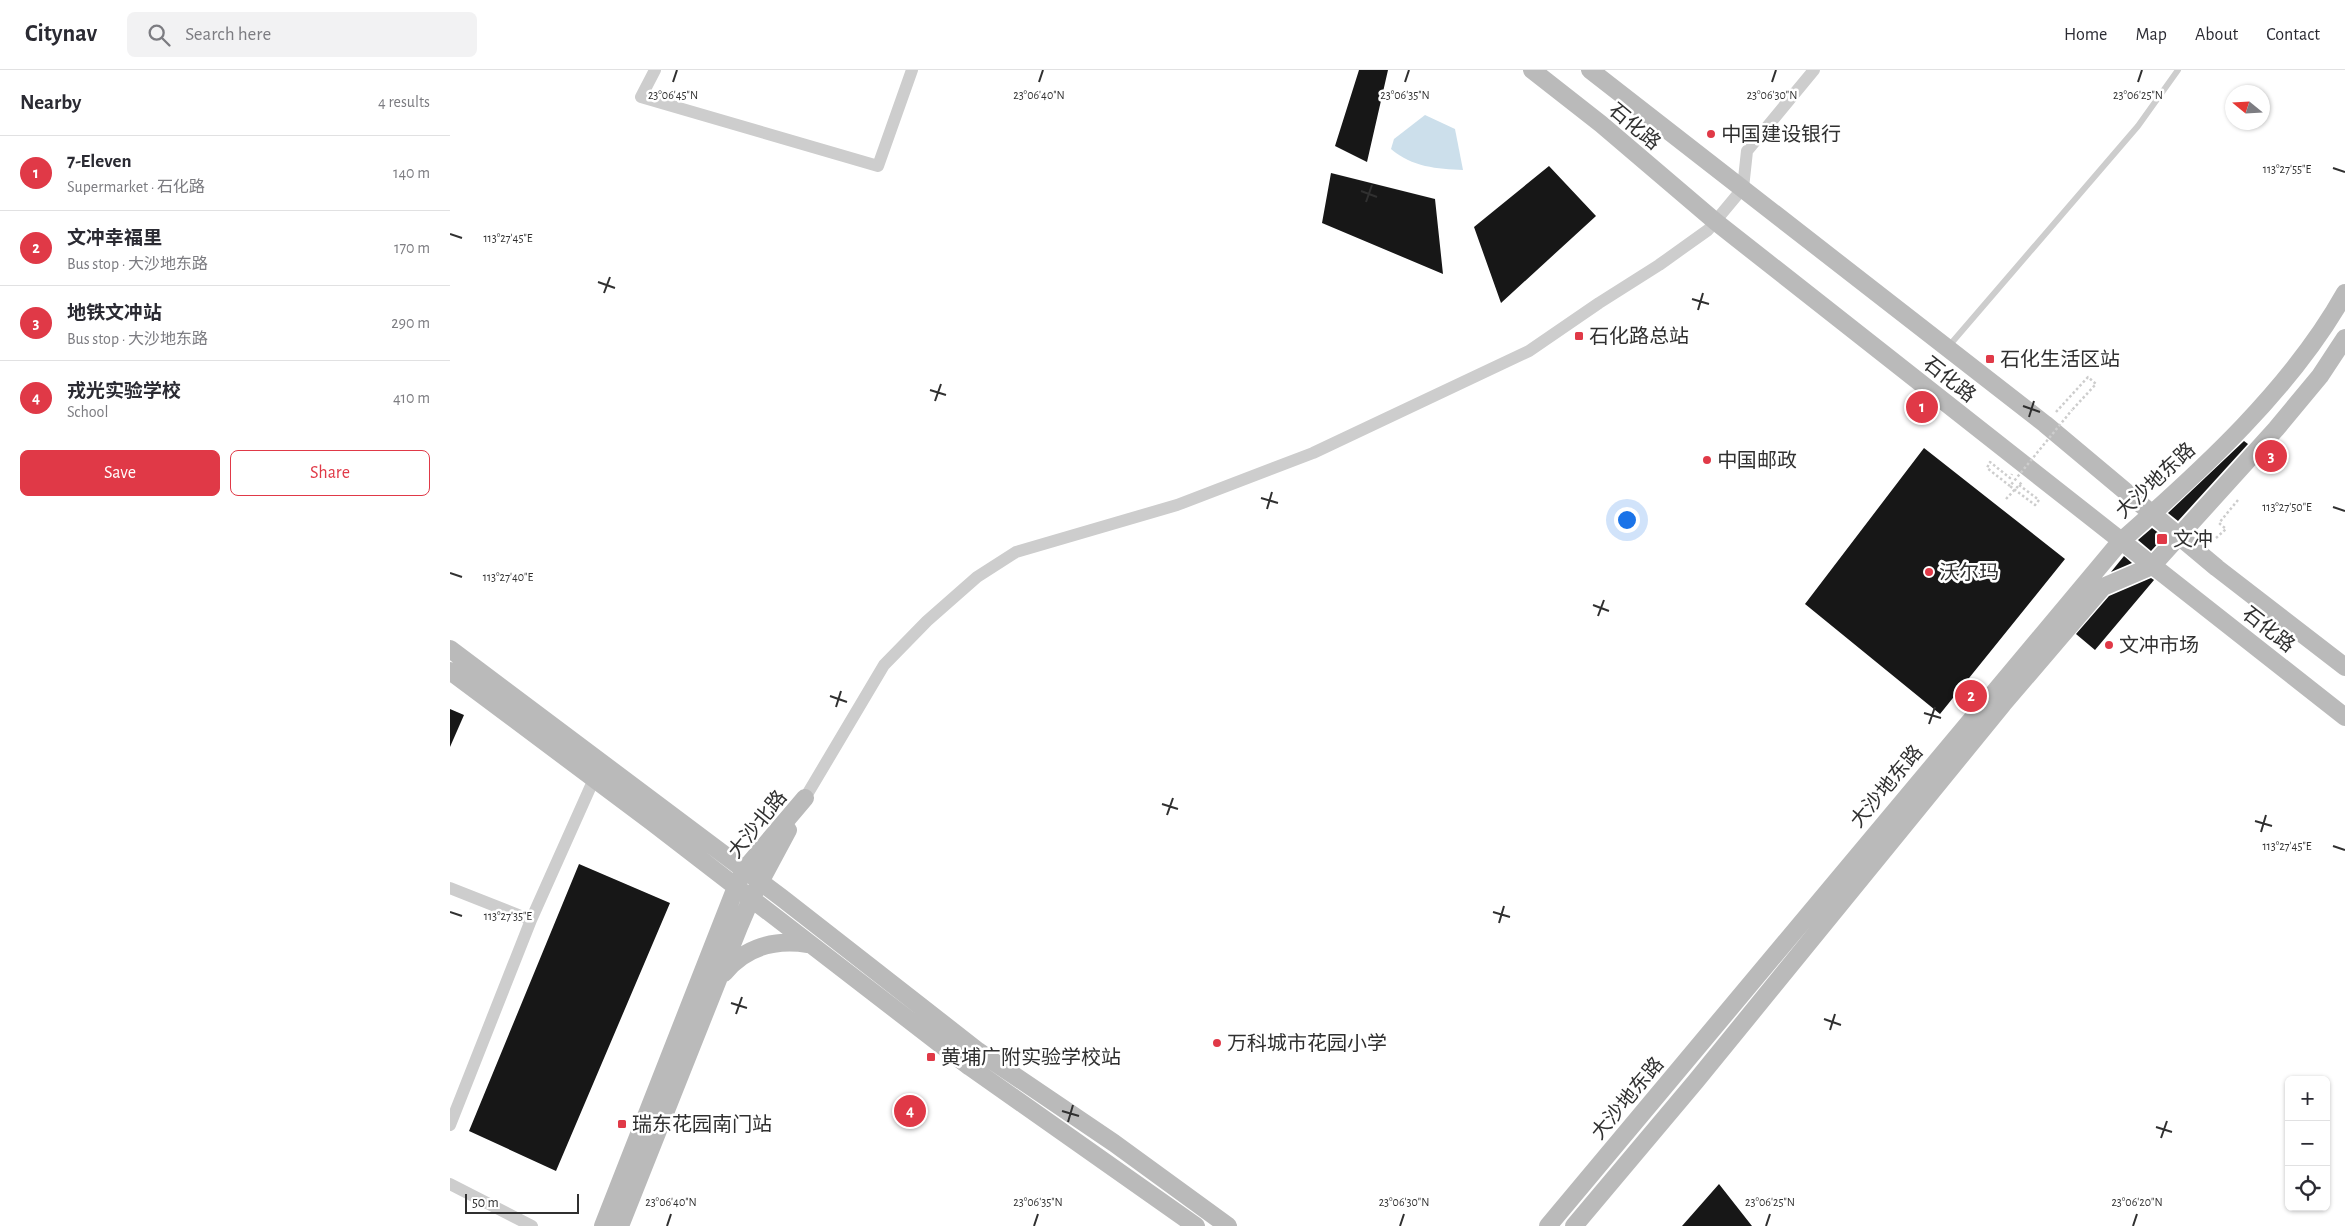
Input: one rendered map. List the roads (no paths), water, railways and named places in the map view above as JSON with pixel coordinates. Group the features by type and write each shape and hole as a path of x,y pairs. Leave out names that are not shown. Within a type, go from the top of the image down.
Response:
{"main road":[{"name":"石化路","path":"1532,70 1601,124 1716,222 2120,542 2345,717"},
{"name":"石化路","path":"1590,70 1947,348 2153,513 2178,536 2264,606 2345,667"},
{"name":"大沙地东路","path":"1548,1226 2120,542 2153,513 2292,374 2324,328 2345,293"},
{"name":"大沙地东路","path":"1574,1226 1696,1081 2003,704 2103,587 2152,566 2276,429 2320,376 2345,338"},
{"path":"2257,410 2276,429"},
{"path":"450,648 760,882 978,1050 1114,1143 1228,1226"},
{"path":"450,671 970,1066 1196,1226"},
{"name":"大沙北路","path":"603,1226 744,870 805,798"},
{"name":"大沙北路","path":"620,1226 751,899 805,798"},
{"path":"719,979 732,963 750,951 786,940 811,944"}],"street":[{"path":"655,70 641,97 878,166 912,70"},
{"path":"805,798 884,665 927,621 977,577 1016,552 1178,505 1313,453 1529,351 1599,303 1660,266 1688,246 1716,222 1743,188 1748,151 1814,70"},
{"path":"450,1125 531,920 594,779 605,764"},
{"path":"450,888 531,920"},
{"path":"450,1184 532,1226"}],"lane":[{"path":"1947,348 2138,126 2178,70"}],"water":[{"path":"1425,115 1455,129 1463,170 1425,166 1407,160 1391,149 1394,139"}],"place":[{"name":"中国建设银行","path":"1711,134"},
{"name":"石化路总站","path":"1579,336"},
{"name":"石化生活区站","path":"1990,359"},
{"name":"7-Eleven","path":"1922,407"},
{"name":"地铁文冲站","path":"2271,456"},
{"name":"中国邮政","path":"1707,460"},
{"name":"文冲","path":"2162,539"},
{"name":"沃尔玛","path":"1929,572"},
{"name":"文冲市场","path":"2109,645"},
{"name":"文冲幸福里","path":"1971,696"},
{"name":"万科城市花园小学","path":"1217,1043"},
{"name":"黄埔广附实验学校站","path":"931,1057"},
{"name":"戎光实验学校","path":"910,1111"},
{"name":"瑞东花园南门站","path":"622,1124"}]}
